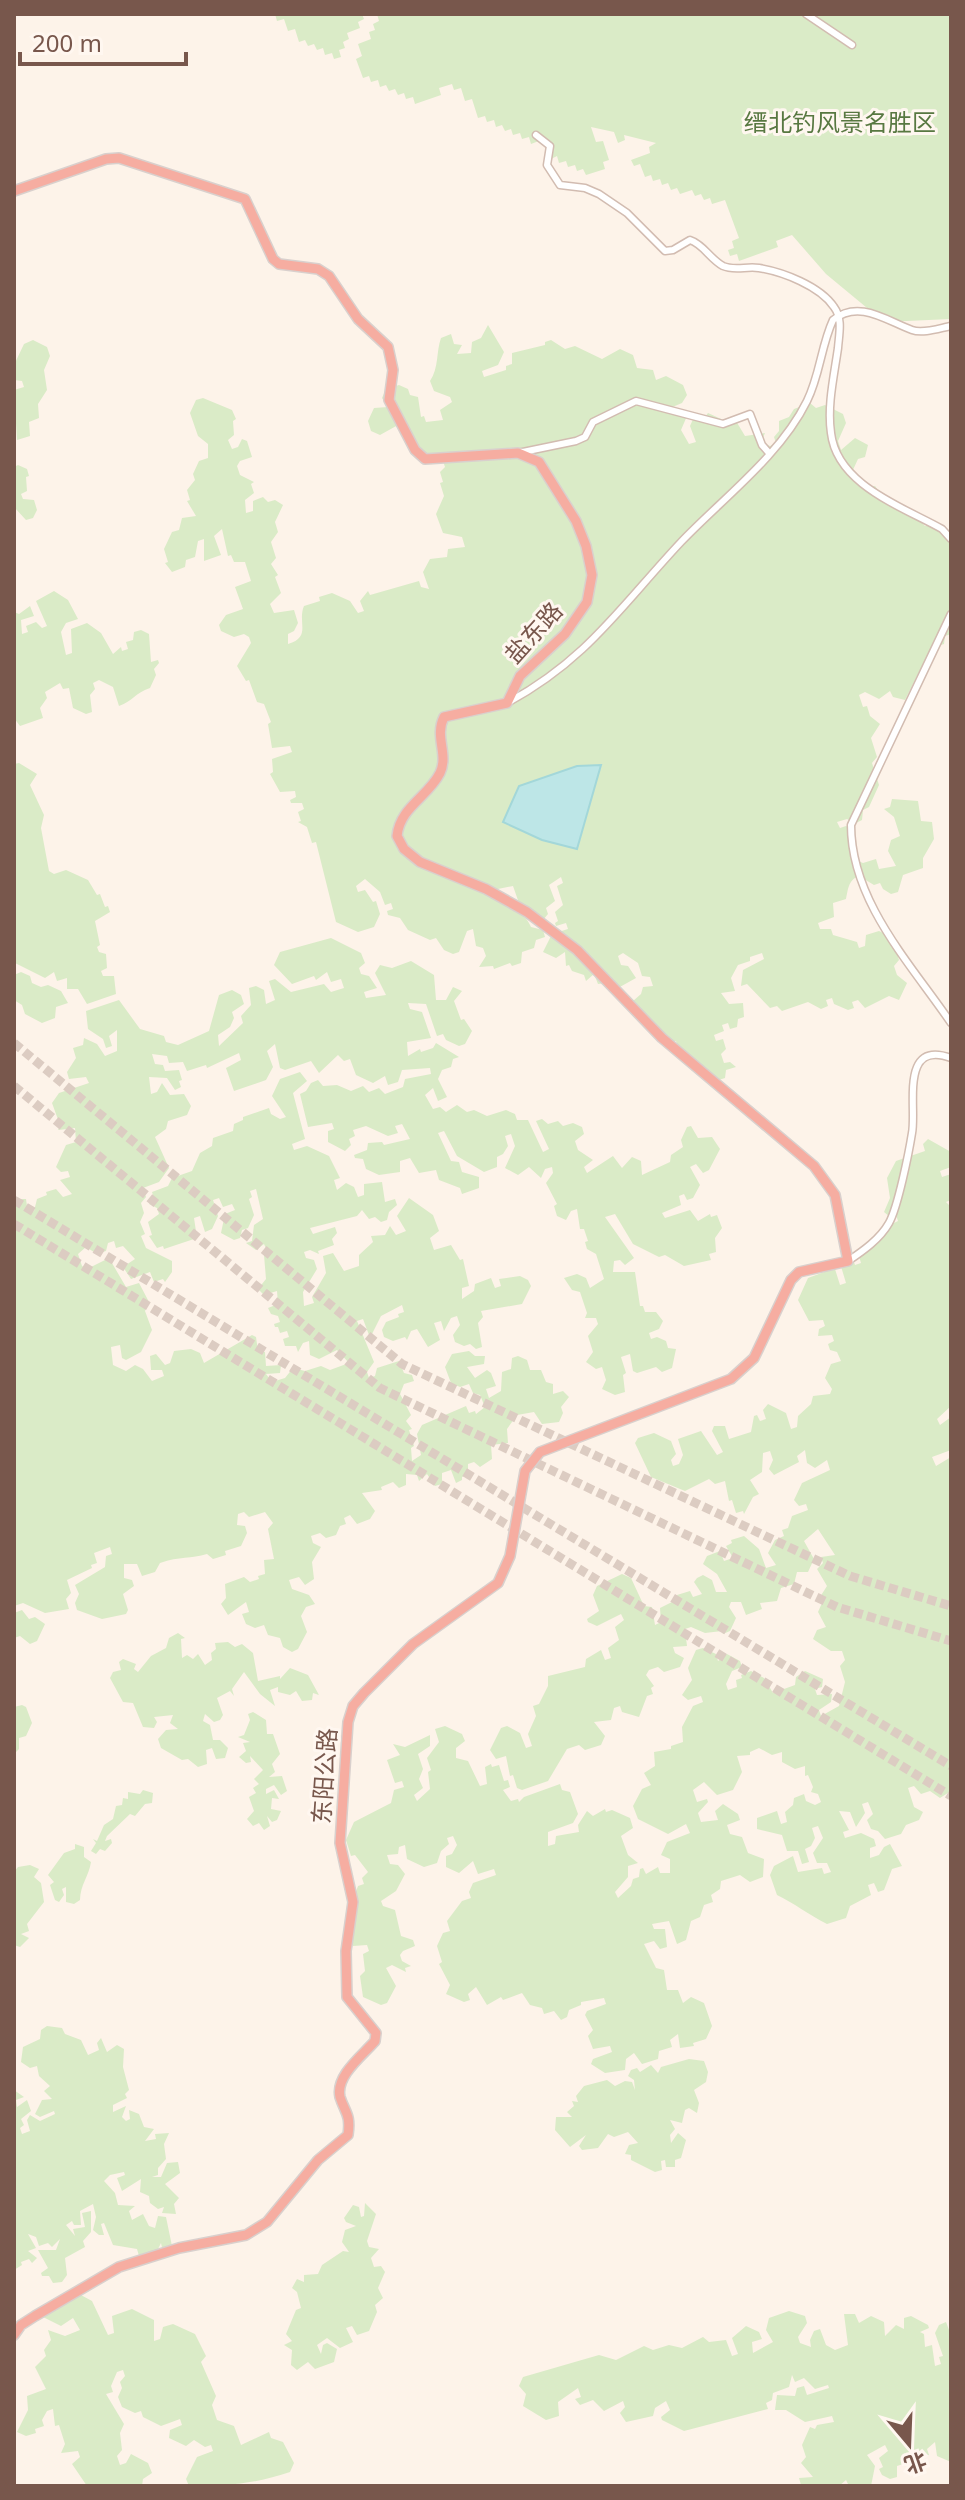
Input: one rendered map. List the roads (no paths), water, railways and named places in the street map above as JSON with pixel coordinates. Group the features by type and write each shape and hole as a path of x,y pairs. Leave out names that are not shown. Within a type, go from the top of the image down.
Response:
{"highway":[{"path":"14,191 106,159 119,158 245,199 273,259 279,264 318,269 329,276 358,319 388,347 393,370 389,400 415,450 425,459 434,460 518,453"},
{"name":"盐东路","path":"507,703 520,676 565,634 587,602 592,575 581,533 554,482 539,462 518,453"},
{"path":"507,703 444,717 437,730 442,768 435,781 402,815 397,836 404,849 420,862 500,897 552,931 614,986 662,1038 814,1166 835,1195 848,1261"},
{"name":"东阳公路","path":"14,2335 28,2320 119,2267 179,2248 246,2235 267,2222 318,2160 348,2135 350,2121 340,2096 342,2083 375,2041 376,2033 347,1997 346,1951 353,1902 340,1843 348,1722 353,1706 413,1644 498,1583 510,1556 525,1471 540,1452 731,1379 754,1358 791,1280 799,1272 848,1261"}],"street":[{"path":"806,14 852,45"},
{"path":"536,135 550,146 547,165 560,185 599,194 627,213 665,251 690,240 724,266 758,268 799,281 825,297 839,315 830,411 831,436 839,457 850,475 942,529 951,539"},
{"path":"507,703 567,666 595,640 682,541 728,500 769,453 806,403 827,335 839,315 849,311 890,318 915,332 951,326"},
{"path":"518,453 576,441 585,437 593,422 636,401 723,424 750,414 762,445 769,453"},
{"path":"951,614 851,825 851,850 869,901 951,1023"},
{"path":"848,1261 868,1247 890,1222 913,1129 910,1094 914,1075 928,1057 938,1053 951,1058"}],"water":[{"path":"601,765 577,849 542,840 503,822 519,786 577,766"}],"tunnel":[{"path":"14,1043 402,1364 850,1576 951,1606"},
{"path":"14,1086 380,1388 837,1607 951,1641"},
{"path":"14,1200 951,1766"},
{"path":"14,1224 951,1796"}],"park label":[{"name":"缙北钓风景名胜区","path":"840,123"}]}
